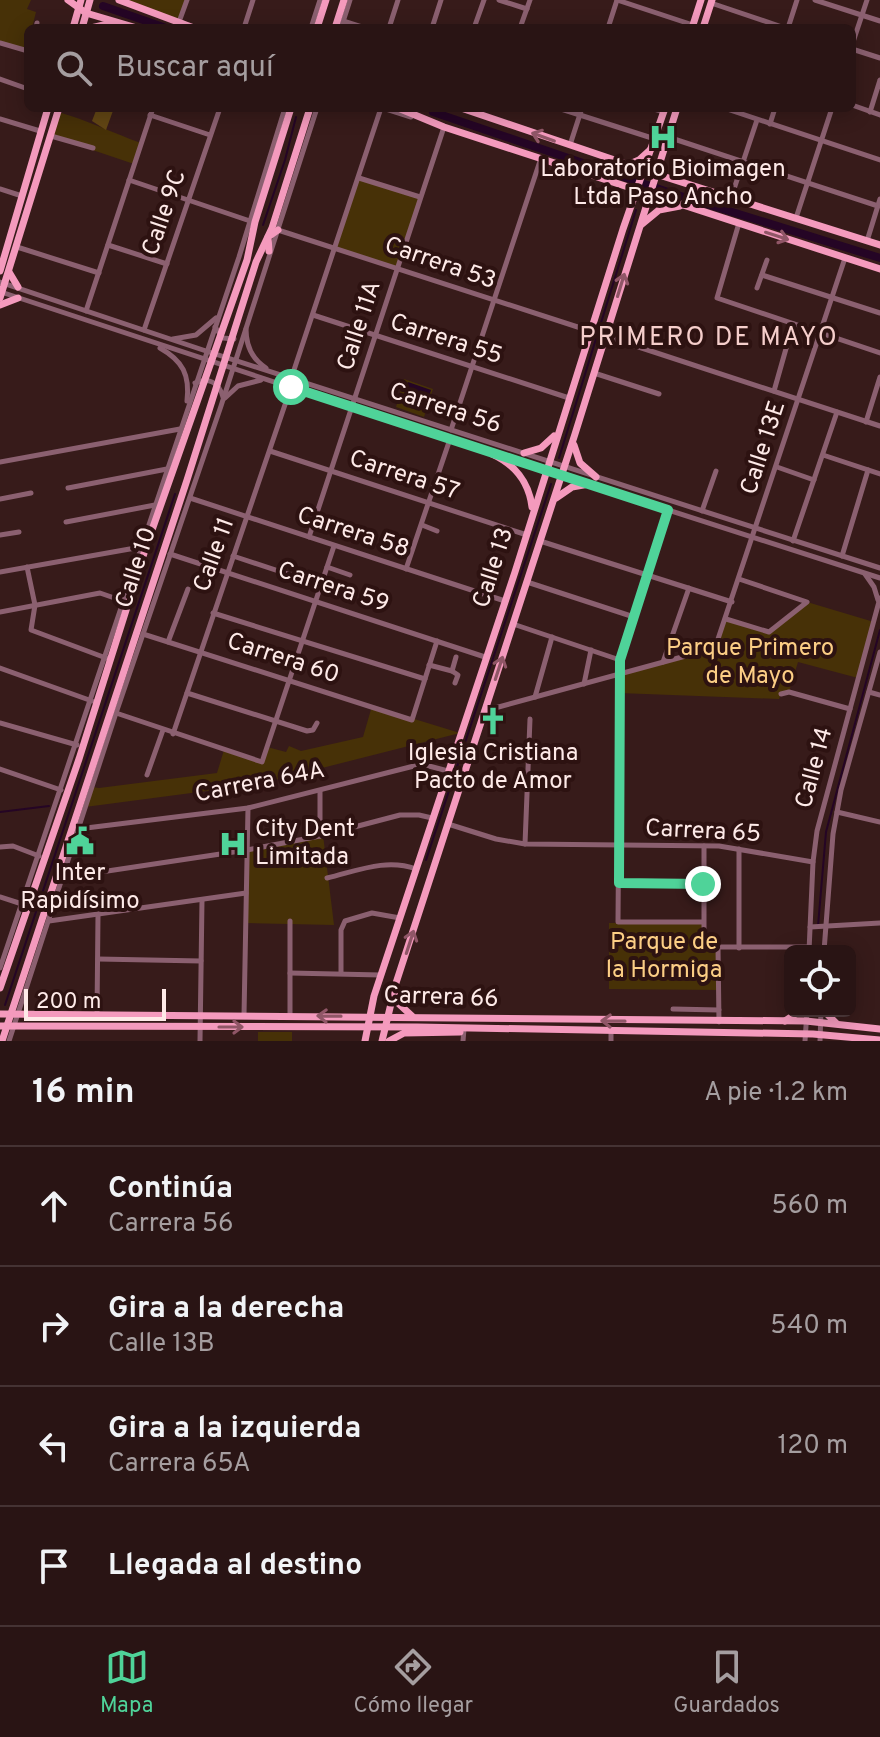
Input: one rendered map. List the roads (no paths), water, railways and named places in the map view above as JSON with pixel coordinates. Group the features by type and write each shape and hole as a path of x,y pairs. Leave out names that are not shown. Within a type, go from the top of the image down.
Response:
{"main road":[{"path":"68,0 123,24"},
{"path":"120,0 185,24"},
{"path":"318,24 326,0"},
{"path":"341,24 347,0"},
{"path":"693,24 701,0"},
{"path":"704,24 712,2"},
{"path":"75,24 84,6"},
{"path":"103,24 120,23"},
{"path":"1,294 22,196 46,112"},
{"path":"44,118 55,112"},
{"path":"4,271 17,247 58,112"},
{"name":"Calle 10","path":"2,1041 14,1014 188,495 187,480 252,261 252,222 285,112"},
{"name":"Calle 10","path":"0,988 21,916 170,470 252,261 268,237 314,112"},
{"path":"408,112 444,127 880,269"},
{"path":"479,112 655,176 880,245"},
{"name":"Calle 13","path":"365,1041 381,975 663,112"},
{"name":"Calle 13","path":"382,1041 386,1016 554,500 676,112"},
{"path":"627,165 652,149"},
{"path":"34,155 40,170"},
{"path":"661,157 662,168 670,179"},
{"path":"622,184 630,195 631,206 640,201 646,208"},
{"path":"640,226 659,210 674,206 688,207"},
{"path":"269,251 268,237 278,230"},
{"path":"4,271 18,287"},
{"path":"0,305 18,298"},
{"path":"524,453 545,445 557,431"},
{"path":"575,434 578,460 596,477"},
{"path":"492,454 511,465 522,478 530,494 533,512"},
{"path":"554,500 572,487 589,484"},
{"path":"395,988 401,1007 417,1019"},
{"name":"Carrera 66","path":"0,1014 806,1021 880,1029"},
{"path":"782,1022 790,1017"},
{"path":"828,1017 838,1024"},
{"path":"543,1020 543,1030"},
{"path":"663,1021 663,1032"},
{"path":"735,1022 738,1028 735,1033"},
{"name":"Carrera 66","path":"7,1026 611,1031 704,1037 735,1033 880,1040"},
{"path":"389,1041 404,1033 457,1034 464,1029"},
{"path":"780,1034 797,1041"},
{"path":"833,1041 844,1036"}],"street":[{"path":"179,22 187,0"},
{"path":"245,24 253,0"},
{"path":"311,24 320,0"},
{"path":"390,24 398,0"},
{"path":"433,24 441,0"},
{"path":"475,24 484,0"},
{"path":"499,0 527,9"},
{"path":"521,24 530,0"},
{"path":"609,24 617,0 686,24"},
{"path":"788,24 797,0"},
{"path":"815,0 880,21"},
{"path":"856,34 867,0"},
{"path":"712,2 775,24"},
{"path":"0,43 24,50"},
{"path":"856,49 880,58"},
{"path":"0,79 24,88"},
{"path":"870,112 880,80"},
{"path":"856,107 880,115"},
{"path":"86,311 151,112"},
{"name":"Calle 9C","path":"144,330 219,112"},
{"name":"Calle 10","path":"40,933 48,921 142,629 221,406 314,112"},
{"path":"291,379 381,112"},
{"path":"395,112 444,127"},
{"path":"569,146 581,112"},
{"path":"584,112 655,139"},
{"path":"735,112 880,160"},
{"path":"770,124 774,112"},
{"path":"796,218 831,112"},
{"path":"150,115 210,135"},
{"path":"0,128 1,119 40,131"},
{"path":"731,198 757,120"},
{"name":"Calle 11A","path":"309,537 444,127"},
{"path":"51,136 93,148"},
{"path":"668,137 879,202 867,241"},
{"path":"451,430 541,158"},
{"path":"359,178 420,197"},
{"path":"129,180 252,222"},
{"path":"0,189 22,196"},
{"name":"Calle 10","path":"170,470 196,380 252,222"},
{"path":"739,223 717,298 880,353"},
{"name":"Carrera 53","path":"278,230 590,331"},
{"path":"108,245 167,264"},
{"path":"17,247 99,273"},
{"name":"Calle 13E","path":"663,662 715,648 845,258"},
{"path":"757,288 767,260"},
{"path":"762,275 880,313"},
{"name":"Carrera 56","path":"2,283 144,330 205,355"},
{"name":"Carrera 56","path":"1,294 149,341 205,355 233,368 492,454 546,470 596,477 878,566"},
{"path":"165,338 183,339 196,335 207,328 218,314"},
{"name":"Carrera 55","path":"313,315 569,398"},
{"path":"247,323 250,350 261,364 281,375"},
{"path":"774,391 793,324"},
{"path":"214,329 228,340 243,334"},
{"path":"214,329 217,359 225,374 226,387"},
{"path":"605,336 880,426"},
{"path":"149,341 173,355 184,368 188,387 186,412"},
{"path":"196,380 241,341"},
{"name":"Carrera 56","path":"217,359 235,361 281,375 549,461 589,484 880,578"},
{"path":"594,373 659,394"},
{"path":"866,422 880,377"},
{"path":"196,380 211,381 218,386 223,398"},
{"path":"221,406 238,386 255,380 273,381"},
{"name":"Calle 11","path":"173,734 291,387"},
{"path":"793,541 837,412"},
{"path":"0,462 181,429"},
{"path":"406,569 450,439"},
{"name":"Carrera 57","path":"270,451 527,535"},
{"path":"823,455 880,474"},
{"path":"777,467 814,480"},
{"path":"68,488 170,470"},
{"path":"842,556 868,470"},
{"path":"702,511 716,471"},
{"path":"0,499 31,493"},
{"name":"Carrera 58","path":"188,495 248,518 505,601"},
{"name":"Calle 10","path":"0,968 61,801 61,790 77,745 87,726 123,601 155,505 161,496"},
{"path":"66,522 155,505"},
{"path":"668,510 620,660 618,922 703,922"},
{"path":"422,525 437,531"},
{"path":"0,535 19,532"},
{"path":"540,541 732,602"},
{"path":"116,713 262,762 334,546"},
{"path":"0,572 142,547"},
{"name":"Carrera 59","path":"170,554 485,657"},
{"path":"233,556 321,585"},
{"path":"27,567 35,605 31,630 106,658"},
{"path":"327,567 350,575"},
{"path":"865,573 879,601"},
{"path":"726,619 769,632 807,602 739,579"},
{"path":"527,582 634,617"},
{"path":"484,711 663,662 689,588"},
{"path":"168,642 188,589"},
{"path":"0,612 100,593 123,601"},
{"name":"Calle 14","path":"809,945 813,862 822,808 879,601"},
{"path":"213,613 425,679 437,641"},
{"path":"513,624 620,660"},
{"name":"Carrera 60","path":"142,629 168,642 412,720 425,679"},
{"path":"535,697 552,637"},
{"path":"584,684 591,650"},
{"name":"Calle 14","path":"824,945 829,863 837,812 880,652"},
{"path":"452,671 456,657"},
{"path":"429,665 458,675 455,683"},
{"path":"0,668 92,701"},
{"path":"781,694 789,692 850,709"},
{"path":"869,692 880,695"},
{"path":"187,693 307,731 313,730 317,723"},
{"path":"525,844 530,719"},
{"path":"0,723 77,745"},
{"path":"147,775 163,730"},
{"name":"Carrera 64A","path":"76,827 248,808 414,766 448,771"},
{"path":"0,769 61,790"},
{"path":"320,791 320,836"},
{"path":"244,1015 248,808"},
{"path":"837,812 880,822"},
{"path":"61,878 247,850 320,836 400,815 432,818"},
{"name":"Carrera 65","path":"448,824 496,839 525,844 704,846 813,862"},
{"path":"0,847 13,846 39,856"},
{"path":"704,846 703,941 707,946 784,949"},
{"path":"739,849 739,948"},
{"path":"327,878 383,864 403,864 416,869"},
{"path":"619,883 703,884"},
{"path":"48,921 246,893"},
{"path":"0,897 22,904"},
{"path":"200,1041 202,900"},
{"path":"341,973 341,930 345,921 377,913 400,918"},
{"path":"97,1014 98,915"},
{"path":"290,921 290,1015"},
{"path":"810,927 880,923"},
{"path":"718,947 719,1022"},
{"path":"98,959 201,961"},
{"path":"290,973 381,975"},
{"path":"673,1009 719,1010"},
{"path":"805,1037 806,1017"},
{"path":"820,1038 822,1017"},
{"name":"Calle 10","path":"7,1026 9,1041"},
{"path":"463,1041 464,1029"},
{"path":"611,1031 611,1041"}],"waterway":[{"path":"103,6 155,24"},
{"path":"433,112 668,192 880,258"},
{"path":"263,225 296,117"},
{"path":"559,458 636,210"},
{"path":"426,860 551,484"},
{"path":"5,1005 175,494"},
{"path":"818,926 826,832 880,630"},
{"path":"0,812 49,806"}],"place":[{"name":"Laboratorio Bioimagen Ltda Paso Ancho","path":"663,137"},
{"name":"Iglesia Cristiana Pacto de Amor","path":"493,721"},
{"name":"Inter Rapidísimo","path":"80,841"},
{"name":"City Dent Limitada","path":"233,844"}],"district":[{"name":"PRIMERO DE MAYO","path":"709,338"}],"park label":[{"name":"Parque Primero de Mayo","path":"750,663"},
{"name":"Parque de la Hormiga","path":"664,957"}]}
